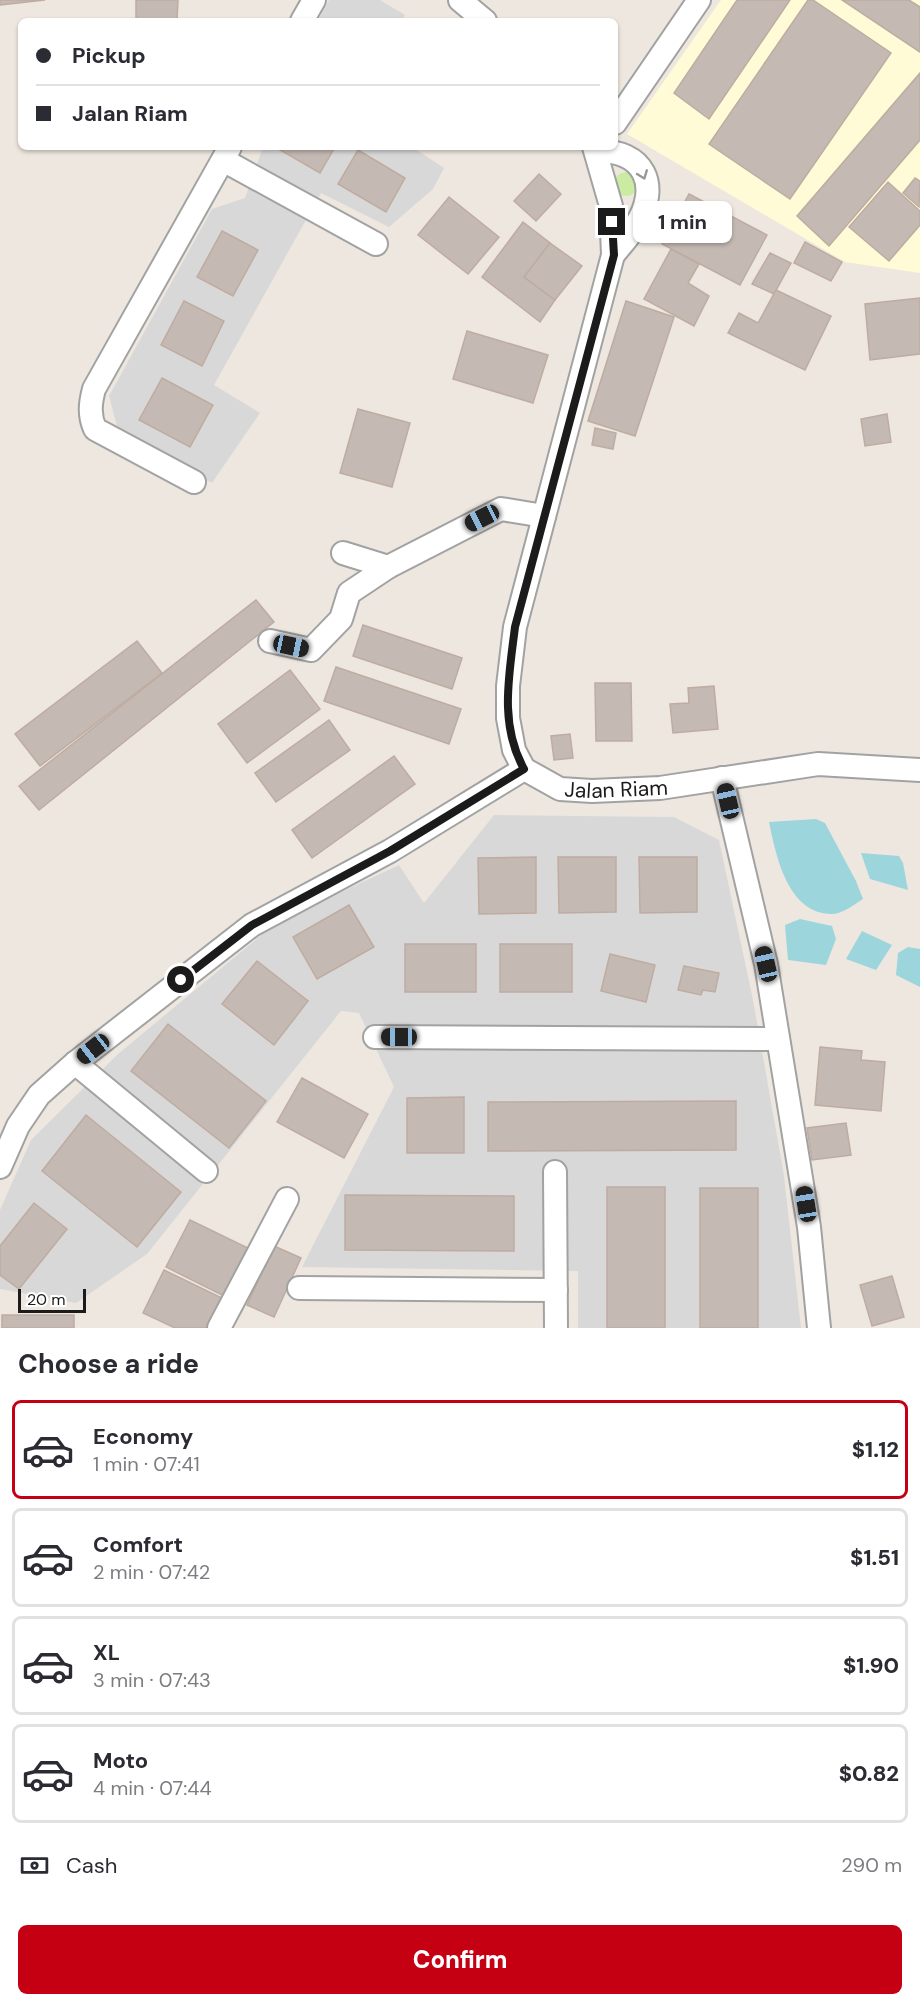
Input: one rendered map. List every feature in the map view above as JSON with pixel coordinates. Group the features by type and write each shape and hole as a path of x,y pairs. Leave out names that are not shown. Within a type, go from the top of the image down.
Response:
{"street":[{"path":"304,18 314,0"},
{"path":"460,0 481,18"},
{"path":"618,119 699,0"},
{"path":"0,1167 18,1125 39,1095 75,1063 252,925 390,851 524,769 514,750 508,718 508,686 515,627 614,255 611,206 597,150"},
{"path":"614,255 637,224 647,187 639,164 629,155 616,150"},
{"path":"194,482 95,429 90,418 90,404 94,389 226,153 376,244"},
{"path":"270,641 311,650 341,619 349,593 388,567 501,508 544,516"},
{"path":"343,553 388,567"},
{"name":"Jalan Riam","path":"524,769 560,789 592,791 660,788 818,764 920,770"},
{"path":"722,778 766,964 809,1227 819,1328"},
{"path":"375,1037 778,1039"},
{"path":"75,1063 207,1171"},
{"path":"555,1172 556,1328"},
{"path":"219,1328 287,1199"},
{"path":"298,1288 556,1290"}],"shaded area":[{"path":"329,0 380,0 405,15 403,18 320,18"},
{"path":"721,0 920,0 920,273 845,262 627,134"},
{"path":"262,150 417,150 444,168 433,189 389,227 321,193 214,385 260,413 212,483 119,434 109,396 212,209 245,198"},
{"path":"494,815 674,817 719,840 753,1000 784,1176 801,1328 578,1328 578,1271 302,1267 394,1087 359,1013 341,1011 147,1254 76,1303 0,1289 0,1210 31,1140 118,1054 277,922 399,865 424,903"}],"green space":[{"path":"626,172 635,175 638,184 635,193 626,196 617,193 614,184 617,175"}],"water":[{"path":"816,819 825,823 863,899 837,914 818,912 805,905 795,894 780,866 769,822"},
{"path":"861,853 899,856 903,863 908,890 870,879"},
{"path":"800,919 832,926 836,939 826,965 788,960 785,925"},
{"path":"862,931 892,945 876,970 846,959"},
{"path":"908,947 920,949 920,987 896,975 898,953"}],"building":[{"path":"0,0 45,0 0,5"},
{"path":"136,0 178,0 177,18 136,18"},
{"path":"737,0 790,0 709,119 674,93"},
{"path":"808,0 813,0 891,53 790,199 709,144"},
{"path":"842,0 909,0 920,7 920,52"},
{"path":"920,73 920,140 829,246 797,216"},
{"path":"280,150 333,150 320,173"},
{"path":"358,150 405,178 386,212 338,184"},
{"path":"539,174 561,194 536,221 514,201"},
{"path":"915,178 920,181 919,207 903,193"},
{"path":"888,182 920,211 920,225 889,261 849,227"},
{"path":"689,194 767,235 740,285 662,244"},
{"path":"449,197 499,237 468,274 418,235"},
{"path":"523,222 550,243 524,277 555,300 540,322 482,277"},
{"path":"222,231 258,250 233,296 197,277"},
{"path":"805,242 842,262 831,281 794,263"},
{"path":"550,243 582,266 555,300 524,277"},
{"path":"671,249 699,264 688,283 709,296 694,326 644,299"},
{"path":"770,253 791,263 774,294 752,284"},
{"path":"776,290 831,316 805,370 728,333 739,313 758,323"},
{"path":"920,298 920,354 870,360 865,304"},
{"path":"184,301 224,321 202,366 161,345"},
{"path":"626,301 674,317 635,436 588,421"},
{"path":"467,331 548,355 533,403 453,379"},
{"path":"162,378 213,405 190,447 139,420"},
{"path":"358,409 410,423 392,487 340,473"},
{"path":"887,414 891,442 865,446 861,419"},
{"path":"595,428 616,433 613,449 592,445"},
{"path":"256,600 274,622 39,810 19,786"},
{"path":"363,625 462,658 452,689 353,656"},
{"path":"137,641 162,673 40,766 15,734"},
{"path":"336,667 461,709 449,744 324,701"},
{"path":"290,670 320,709 247,763 218,724"},
{"path":"595,683 631,683 632,741 596,741"},
{"path":"714,686 718,729 673,733 670,704 689,703 688,688"},
{"path":"329,720 350,750 276,802 255,773"},
{"path":"570,734 573,758 554,760 551,736"},
{"path":"394,756 415,784 312,858 292,830"},
{"path":"536,857 536,913 479,914 478,858"},
{"path":"558,857 616,857 616,912 559,913"},
{"path":"639,857 697,857 697,912 640,913"},
{"path":"349,905 374,947 317,979 293,937"},
{"path":"405,944 476,944 476,992 405,992"},
{"path":"500,944 572,944 572,992 500,992"},
{"path":"610,954 655,965 646,1002 601,991"},
{"path":"257,961 308,1001 274,1045 222,1004"},
{"path":"684,966 719,973 715,992 703,990 701,995 678,990"},
{"path":"168,1024 266,1101 229,1148 131,1071"},
{"path":"820,1047 862,1051 861,1060 885,1062 881,1111 815,1105"},
{"path":"302,1078 368,1114 344,1158 277,1122"},
{"path":"464,1097 464,1153 407,1153 407,1098"},
{"path":"736,1101 736,1150 488,1151 488,1102"},
{"path":"86,1115 181,1192 137,1247 42,1171"},
{"path":"846,1123 851,1155 812,1160 807,1128"},
{"path":"607,1187 665,1187 665,1328 607,1328"},
{"path":"700,1188 758,1188 758,1328 700,1328"},
{"path":"345,1195 514,1196 514,1251 345,1250"},
{"path":"34,1203 67,1229 19,1289 0,1275 0,1246"},
{"path":"190,1220 248,1248 224,1296 166,1267"},
{"path":"274,1246 301,1258 274,1317 247,1305"},
{"path":"164,1270 222,1298 207,1328 175,1328 143,1313"},
{"path":"892,1276 904,1317 872,1326 860,1285"},
{"path":"2,1315 74,1315 74,1328 2,1328"}],"route":[{"path":"181,980 252,925 390,851 524,769 514,750 508,718 508,686 515,627 614,255 612,222"}]}
